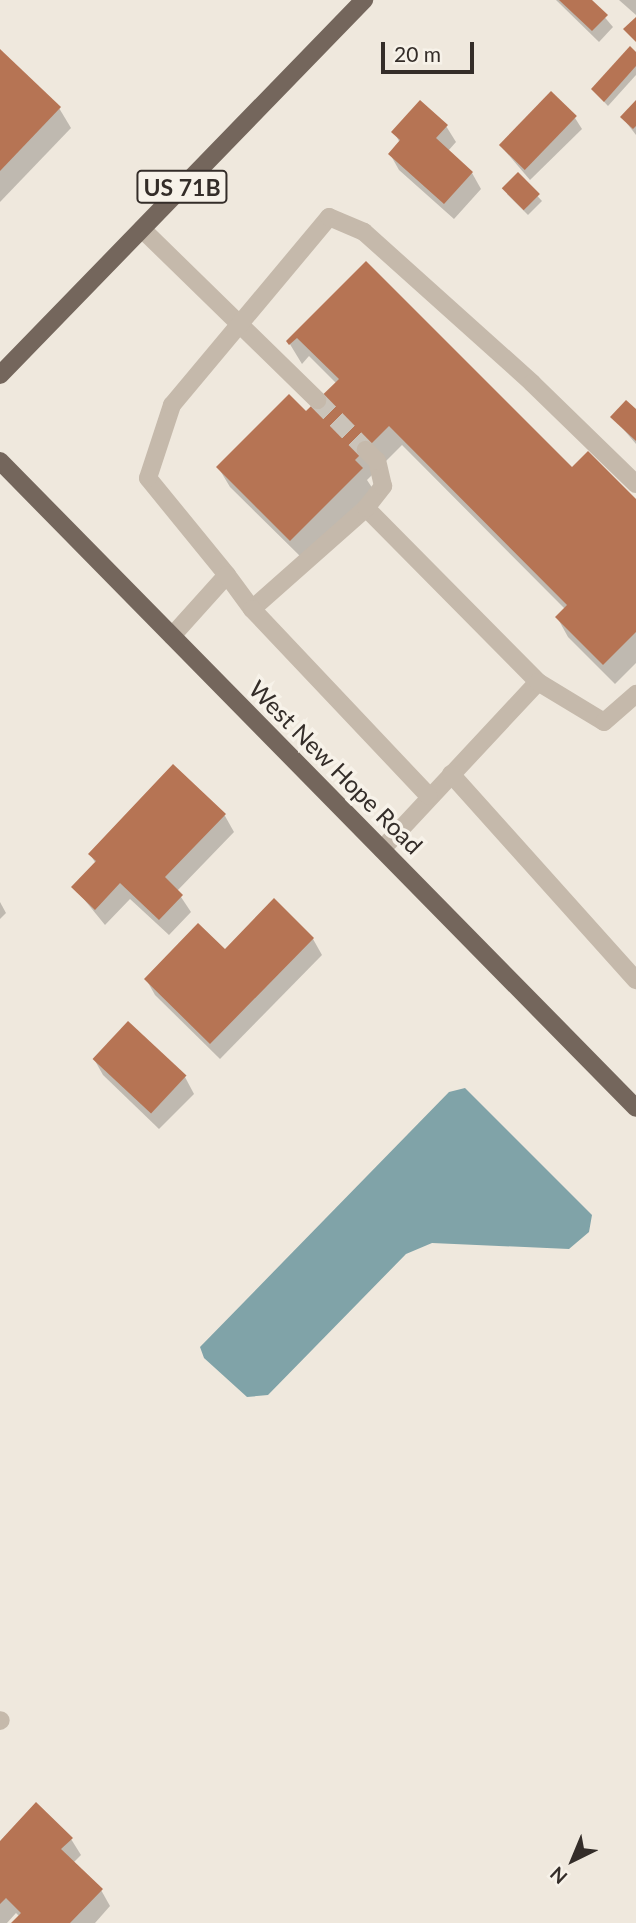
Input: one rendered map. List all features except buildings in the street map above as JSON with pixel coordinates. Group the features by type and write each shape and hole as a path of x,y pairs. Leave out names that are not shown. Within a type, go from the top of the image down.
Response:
{"main road":[{"name":"US 71B","path":"0,375 364,0"},
{"name":"West New Hope Road","path":"0,461 636,1108"}],"lane":[{"path":"429,796 252,609 148,478 172,405 236,323 329,217 364,232 532,383 636,484"},
{"path":"142,229 317,400"},
{"path":"252,609 366,508 383,486 377,461 366,450"},
{"path":"366,508 538,682 604,722 636,694"},
{"path":"172,636 227,575"},
{"path":"382,849 538,682"},
{"path":"451,774 636,980"}],"water":[{"path":"465,1088 592,1215 589,1232 569,1249 432,1243 406,1254 268,1395 247,1397 204,1358 200,1347 449,1092"}],"tunnel":[{"path":"317,400 366,450"}]}
